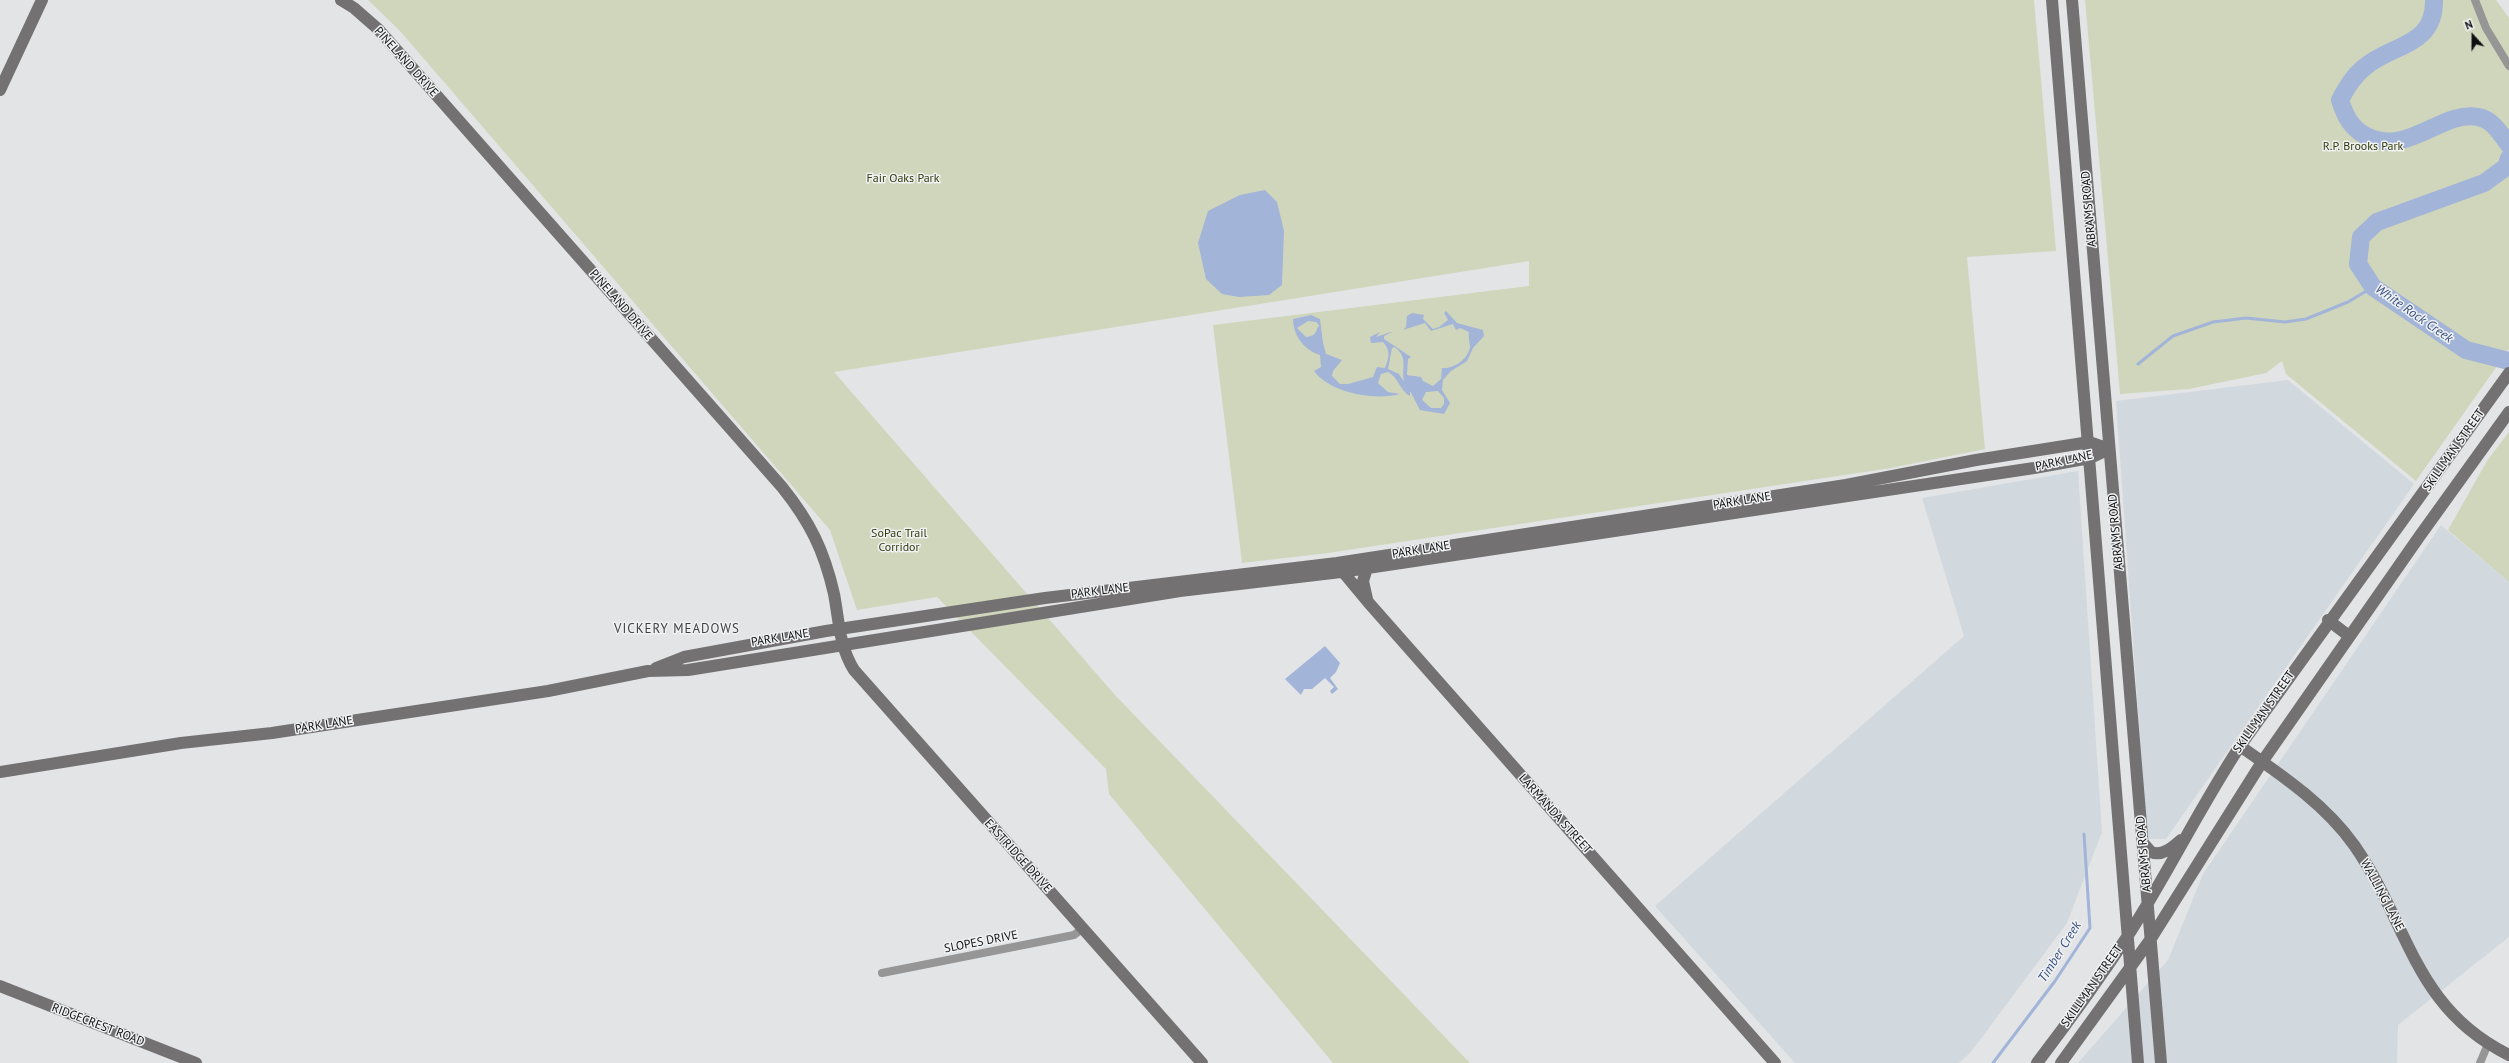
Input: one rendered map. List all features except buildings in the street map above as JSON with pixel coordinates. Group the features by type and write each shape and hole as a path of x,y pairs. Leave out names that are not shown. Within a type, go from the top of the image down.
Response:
{"main road":[{"path":"0,90 42,0"},
{"name":"PINELAND DRIVE","path":"341,0 354,8 378,29 799,508 812,529 827,565 842,644"},
{"name":"ABRAMS ROAD","path":"2052,0 2132,966 2138,1063"},
{"name":"ABRAMS ROAD","path":"2072,0 2161,1063"},
{"name":"SKILLMAN STREET","path":"2037,1063 2129,934 2189,834 2212,789 2240,746 2328,620 2425,492 2509,373"},
{"name":"SKILLMAN STREET","path":"2061,1063 2150,940 2262,762 2349,636 2509,412"},
{"name":"PARK LANE","path":"0,772 181,743 272,733 548,691 648,671 688,670 842,644 1048,614 1155,590 1339,568 1853,484 1976,460 2088,442 2109,449"},
{"name":"PARK LANE","path":"1339,568 1367,568 2090,458 2109,449"},
{"name":"LARMANDA STREET","path":"1339,568 1775,1063"},
{"path":"1367,568 1364,574 1363,586 1368,602"},
{"name":"PARK LANE","path":"648,671 684,657 744,644 1045,598 1155,590"},
{"path":"1045,598 1048,614"},
{"path":"2328,620 2349,636"},
{"name":"EASTRIDGE DRIVE","path":"842,644 845,656 863,682 1202,1063"},
{"path":"2106,665 2128,663"},
{"name":"WALLING LANE","path":"2240,746 2309,798 2338,826 2363,859 2431,990 2449,1011 2488,1044 2509,1055"},
{"path":"2143,844 2151,852 2160,853 2170,849 2189,834"},
{"name":"RIDGECREST ROAD","path":"0,986 196,1063"}],"street":[{"path":"2475,0 2486,28 2509,66"},
{"name":"SLOPES DRIVE","path":"882,973 1074,935 1082,929"},
{"path":"2480,1063 2488,1044"}],"shaded area":[{"path":"2288,380 2414,484 2166,839 2147,839 2116,401"},
{"path":"2078,471 2102,832 2067,923 1971,1052 1959,1063 1795,1063 1655,906 1964,636 1922,498"},
{"path":"2441,525 2509,582 2509,937 2398,1025 2397,1063 2078,1063 2168,960 2203,874"}],"green space":[{"path":"368,0 2034,0 2056,251 1967,257 1985,449 1891,468 1328,553 1242,563 1213,325 1529,286 1529,261 834,372 1115,695 1470,1063 1333,1063 1109,794 1106,769 937,597 857,610 830,530 400,31"},
{"name":"R.P. Brooks Park","path":"2085,0 2496,0 2509,18 2509,349 2416,481 2286,374 2282,361 2266,373 2189,389 2120,394"},
{"path":"2509,432 2509,582 2448,530 2487,461"}],"water":[{"path":"1265,190 1277,202 1284,231 1282,285 1269,295 1239,297 1222,294 1206,279 1198,243 1208,211 1240,195"},
{"path":"1446,311 1457,323 1483,330 1484,336 1473,348 1467,361 1451,371 1443,380 1442,390 1450,403 1444,414 1420,410 1410,391 1410,396 1388,372 1381,374 1378,383 1388,392 1400,394 1390,396 1366,396 1342,390 1321,379 1314,371 1321,367 1320,355 1309,350 1300,341 1295,331 1293,319 1311,315 1320,319 1326,354 1342,360 1333,371 1332,376 1340,384 1348,384 1373,377 1377,367 1385,368 1388,357 1387,348 1383,342 1371,343 1370,337 1380,332 1376,337 1392,332 1384,336 1384,339 1411,357 1408,359 1407,375 1421,377 1423,381 1433,386 1441,379 1442,368 1451,367 1459,363 1469,352 1469,332 1460,328 1456,330 1453,324 1431,331 1425,323 1403,330 1406,327 1407,316 1412,313 1424,315 1423,319 1433,329 1439,327 1448,320 1444,313","holes":["1308,321 1316,322 1319,325 1313,335 1306,337 1297,328","1394,347 1399,351 1403,359 1404,382 1399,374 1388,369 1392,348","1438,391 1444,398 1444,404 1441,408 1431,408 1422,400 1426,392"]},
{"path":"1325,646 1340,663 1336,672 1330,678 1338,689 1332,694 1330,691 1334,687 1325,678 1312,689 1304,689 1301,695 1285,679"}],"waterway":[{"name":"White Rock Creek","path":"2434,0 2432,15 2428,27 2420,35 2366,66 2351,82 2340,100 2346,116 2352,125 2361,133 2382,141 2396,141 2411,137 2451,120 2464,117 2478,117 2483,118 2492,124 2509,145"},
{"name":"White Rock Creek","path":"2509,158 2506,167 2484,183 2377,222 2361,237 2358,264 2373,287 2466,350 2509,361"},
{"name":"Timber Creek","path":"2138,364 2173,336 2213,322 2246,318 2285,322 2306,319 2348,302 2373,287"},
{"name":"Timber Creek","path":"1993,1063 2055,981 2090,928 2084,834"}],"district":[{"name":"VICKERY MEADOWS","path":"677,629"}],"park label":[{"name":"Fair Oaks Park","path":"903,179"},
{"name":"SoPac Trail Corridor","path":"899,541"}]}
